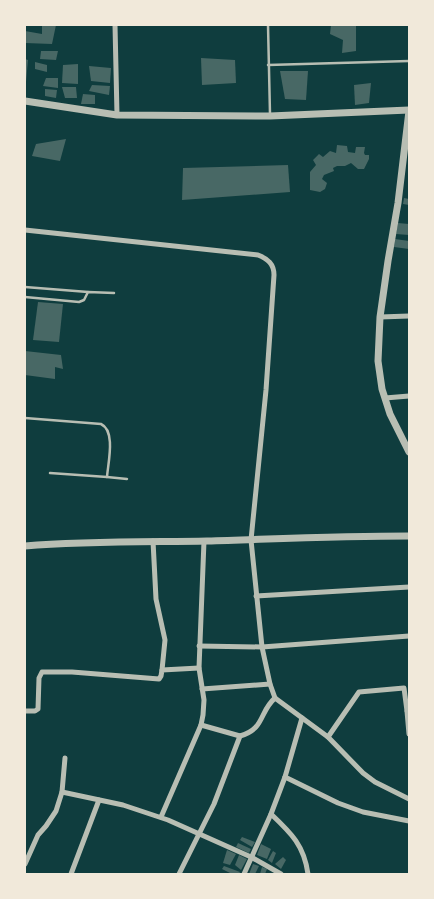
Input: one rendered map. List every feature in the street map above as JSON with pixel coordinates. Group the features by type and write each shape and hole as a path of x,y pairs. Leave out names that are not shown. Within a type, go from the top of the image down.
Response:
{"street":[{"path":"114,25 117,115"},
{"path":"25,101 117,115 270,116 409,110 398,203 380,317 378,367 384,398 409,452"},
{"path":"25,230 258,255 268,260 274,269 274,275 266,390 251,540 262,647 270,684 275,698 328,737 363,773 375,782 409,799"},
{"path":"380,317 409,316"},
{"path":"384,398 409,396"},
{"path":"25,546 153,541 251,540 326,536 409,536"},
{"path":"25,711 38,709 39,678 42,672 72,672 159,679 162,670 165,640 156,599 153,541"},
{"path":"161,817 201,725 203,715 204,700 199,668 199,646 204,541"},
{"path":"256,596 409,587"},
{"path":"199,646 262,647 409,636"},
{"path":"162,670 199,668"},
{"path":"202,689 270,684"},
{"path":"328,737 358,692 404,688 409,734"},
{"path":"201,725 240,736 255,729 260,724 268,705 275,698"},
{"path":"244,874 271,814 285,777 302,718"},
{"path":"179,874 214,804 240,736"},
{"path":"25,864 38,835 56,811 62,792 65,758"},
{"path":"285,777 338,803 363,812 409,821"},
{"path":"62,792 123,804 161,817 251,857 281,874"},
{"path":"71,874 99,800"},
{"path":"271,814 292,834 300,846 308,874"}],"lane":[{"path":"268,25 270,116"},
{"path":"268,64 409,61"},
{"path":"25,287 114,293"},
{"path":"25,297 79,302 84,300 88,292"},
{"path":"25,418 101,424 105,426 110,434 107,477"},
{"path":"50,473 127,479"}],"building":[{"path":"42,25 56,25 52,44 25,43 25,31 42,34"},
{"path":"331,25 356,26 356,51 342,53 343,40 330,34"},
{"path":"41,51 58,51 56,60 40,59"},
{"path":"201,58 235,60 236,83 202,85"},
{"path":"25,59 28,60 26,82 25,82"},
{"path":"35,62 47,65 47,72 35,69"},
{"path":"78,64 78,84 62,83 63,65"},
{"path":"89,66 111,68 110,83 91,81"},
{"path":"280,71 308,71 306,100 285,99"},
{"path":"46,78 58,78 58,88 43,86"},
{"path":"371,83 369,103 355,105 354,85"},
{"path":"92,85 110,86 109,95 89,91"},
{"path":"62,87 76,87 77,98 65,98"},
{"path":"45,89 57,90 56,98 45,96"},
{"path":"83,94 95,95 95,104 81,104"},
{"path":"66,139 60,161 32,156 36,144"},
{"path":"337,145 347,146 348,152 355,153 356,147 365,147 364,153 369,155 369,159 364,169 358,169 351,163 345,166 337,166 333,168 334,171 324,175 322,179 327,183 325,189 320,192 310,190 310,172 316,165 313,160 319,154 323,157 330,151 336,153"},
{"path":"288,165 290,192 182,200 183,168"},
{"path":"404,198 409,199 409,205 403,204"},
{"path":"398,223 409,224 409,235 396,234"},
{"path":"395,239 409,241 409,249 394,247"},
{"path":"38,302 63,304 59,342 33,340"},
{"path":"25,351 61,355 63,369 55,367 55,379 25,375"},
{"path":"242,837 255,842 252,847 240,840"},
{"path":"238,843 251,849 249,853 236,847"},
{"path":"261,844 271,849 267,859 257,855"},
{"path":"227,850 236,854 230,865 223,863"},
{"path":"273,851 276,853 272,863 268,860"},
{"path":"239,855 247,859 241,870 235,865"},
{"path":"283,857 286,860 281,869 275,864"},
{"path":"253,864 259,866 255,874 249,874"},
{"path":"224,866 240,872 239,874 232,874 222,869"},
{"path":"262,867 267,869 265,874 260,874"}]}
